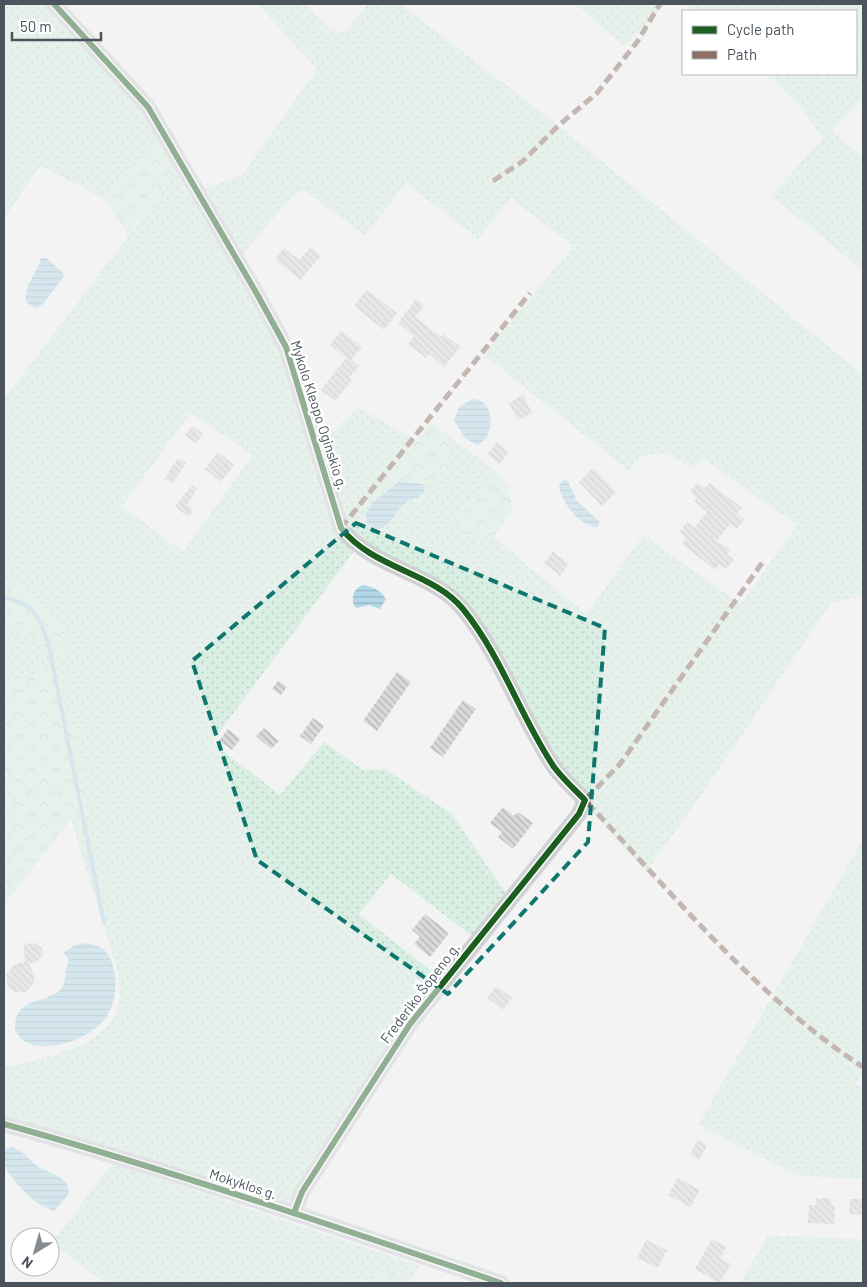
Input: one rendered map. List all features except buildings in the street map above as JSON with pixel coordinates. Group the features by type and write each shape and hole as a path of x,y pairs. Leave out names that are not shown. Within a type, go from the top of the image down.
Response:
{"street":[{"name":"Mykolo Kleopo Oginskio g.","path":"54,4 148,107 258,294 286,348 342,528 361,549 437,588 452,598 463,609 499,661 555,768 585,800"},
{"name":"Frederiko Šopeno g.","path":"294,1213 302,1192 410,1024 579,814 585,800"},
{"name":"Mokyklos g.","path":"4,1124 102,1152 294,1213 502,1283"}],"highlighted area":[{"path":"356,523 605,628 588,842 448,994 257,860 192,661"}],"green space":[{"path":"4,4 49,4 129,92 158,136 103,198 40,166 4,219"},
{"path":"257,4 304,4 330,29 344,33 368,4 400,4 553,121 863,375 863,598 860,596 831,603 709,784 646,872 595,815 586,813 550,756 466,607 350,533 306,389 328,438 358,407 416,441 390,473 394,484 374,502 400,508 425,489 425,486 440,480 453,439 495,470 478,495 457,510 471,539 494,537 586,614 643,535 741,604 797,525 702,458 694,468 663,453 641,456 629,471 484,355 573,246 511,198 478,239 406,183 365,236 305,190 295,194 240,257 204,189 242,175 317,69"},
{"path":"575,4 665,4 625,47"},
{"path":"687,4 863,4 863,97 832,131 863,157 863,270 771,196 823,138 794,99 766,75 857,75 857,10 694,10"},
{"path":"158,136 176,173 128,234 103,198"},
{"path":"176,173 265,317 278,344 354,551 212,742 280,795 324,742 363,770 385,769 452,814 507,895 473,937 391,874 359,914 440,978 290,1200 285,1204 92,1141 4,1120 4,1068 75,1048 91,1039 105,1028 115,1014 120,996 120,986 117,969 71,819 86,811 86,776 77,740 52,672 44,671 4,686 4,626 36,643 64,654 22,586 4,581 4,399","holes":["191,413 252,455 183,552 122,506"]},
{"path":"432,423 453,439 440,480 425,486 399,481 394,484 390,473"},
{"path":"495,470 507,484 513,510 494,537 471,539 457,522 457,510 478,495"},
{"path":"4,581 22,586 59,624 64,654 36,643 4,626"},
{"path":"44,671 52,671 77,740 86,775 86,811 71,819 4,905 4,686"},
{"path":"860,844 863,846 863,1072 856,1084 863,1088 863,1179 800,1176 698,1125"},
{"path":"112,1163 421,1266 412,1277 383,1272 369,1274 358,1283 105,1283 60,1249 60,1232"},
{"path":"768,1236 863,1239 863,1283 740,1283"},
{"path":"379,1272 412,1277 407,1283 358,1283 361,1279"}],"water":[{"path":"41,258 46,258 65,275 42,305 35,308 26,302 26,296 28,285"},
{"path":"472,399 486,405 491,419 488,435 477,445 465,438 454,421 459,407"},
{"path":"563,480 568,481 577,501 599,521 599,525 596,527 590,526 572,512 560,491 559,485"},
{"path":"399,481 422,484 425,486 424,492 402,506 389,522 380,529 367,524 366,513 374,502"},
{"path":"363,585 376,589 386,599 380,609 369,605 357,608 354,606 354,593 357,588"},
{"path":"86,943 102,948 112,964 115,978 115,993 111,1008 97,1027 78,1038 54,1046 30,1044 21,1038 15,1029 16,1019 20,1011 32,1002 53,995 62,988 68,962 68,958 63,953 75,945"},
{"path":"11,1147 16,1148 35,1165 59,1177 67,1184 69,1189 68,1195 54,1211 33,1199 19,1187 9,1173 4,1164 4,1150"}],"waterway":[{"path":"4,597 14,600 34,612 48,642 104,923"}],"marked path":[{"path":"493,181 523,161 558,126 597,93 637,42 660,4"},
{"path":"341,528 530,293"},
{"path":"762,563 620,764 585,800 716,942 751,976 787,1009 863,1067"}],"cycle path":[{"path":"54,4 148,107 257,294 286,347 341,528 354,542 369,553 436,586 463,609 489,647 531,728 554,767 585,800 579,814 410,1024 302,1192 294,1213"},
{"path":"4,1124 192,1180 501,1283"}]}
